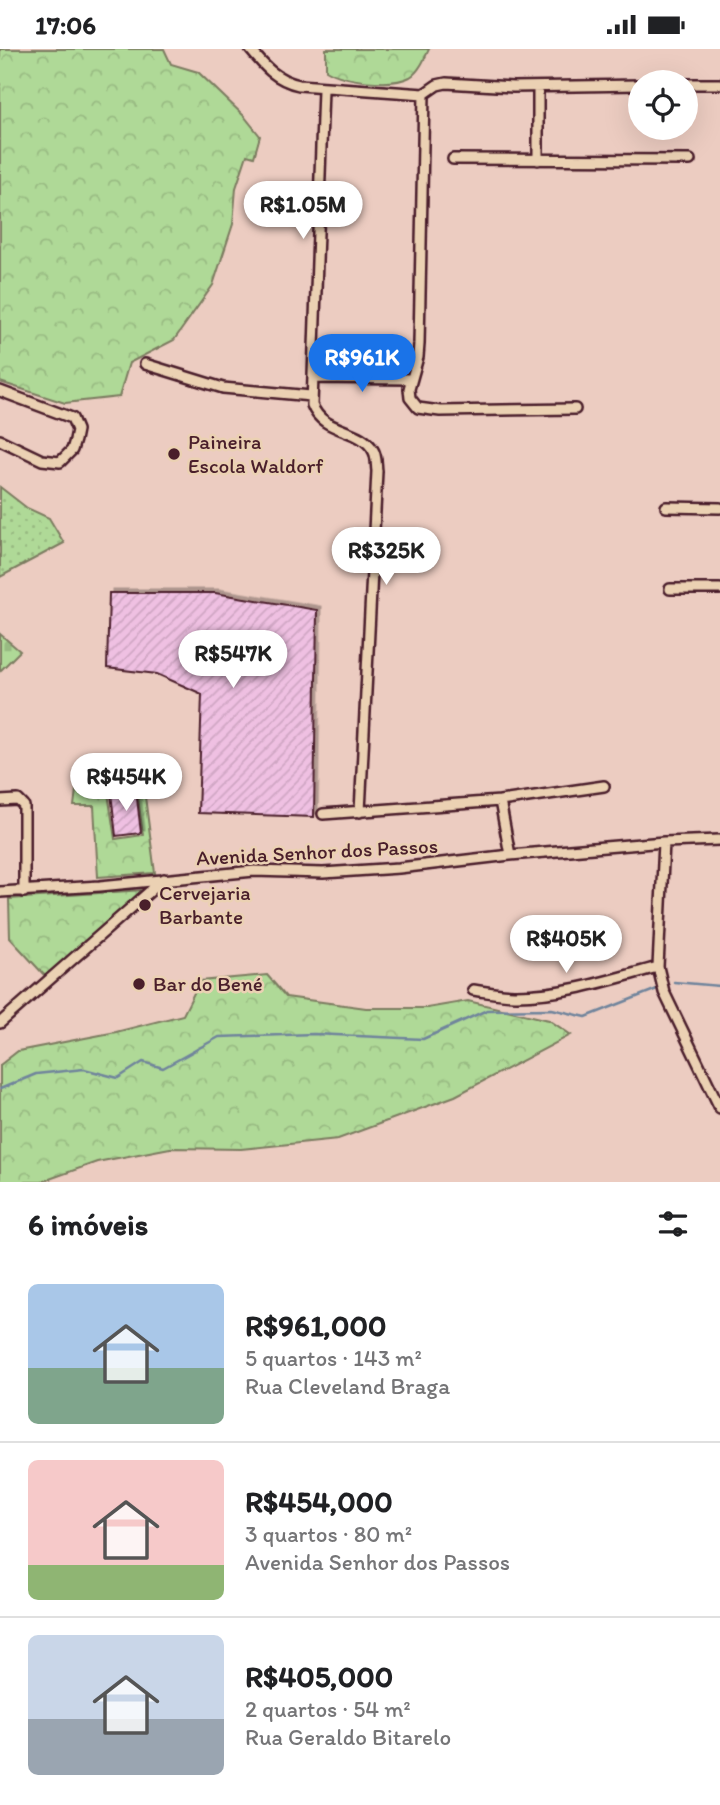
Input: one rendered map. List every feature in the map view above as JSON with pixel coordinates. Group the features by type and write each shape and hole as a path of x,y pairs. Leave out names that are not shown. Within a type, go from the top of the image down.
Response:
{"street":[{"path":"250,49 284,82 323,89 424,94 437,85 446,83 538,87 628,85"},
{"path":"698,84 720,83"},
{"path":"538,87 538,160"},
{"path":"323,89 311,397 315,414 332,426 365,441 373,449 376,459 359,812"},
{"path":"424,94 419,344 418,358 411,379 410,398 413,405 427,411 576,409"},
{"path":"453,159 690,160"},
{"path":"145,364 223,389 311,397"},
{"path":"313,379 411,379"},
{"path":"0,391 67,414 76,423 77,430 72,450 60,462 52,463 27,454 0,440"},
{"path":"666,507 720,508"},
{"path":"670,589 720,590"},
{"path":"323,814 500,801 604,786"},
{"path":"0,801 18,800 24,806 24,892"},
{"path":"500,801 510,855"},
{"name":"Avenida Senhor dos Passos","path":"0,892 254,871 323,873 412,867 510,855 720,840"},
{"path":"664,842 658,967 664,992 720,1108"},
{"path":"0,1023 165,878"},
{"path":"473,990 515,995 552,992 658,967"}],"green space":[{"path":"0,49 164,49 171,64 198,72 244,116 260,136 254,157 247,155 236,188 233,224 213,285 174,340 129,363 119,397 65,403 0,382"},
{"path":"326,49 429,49 413,75 402,80 380,82 344,77 326,70"},
{"path":"0,487 27,508 49,518 64,543 0,577"},
{"path":"0,634 20,651 0,671"},
{"path":"143,779 143,787 108,793 115,839 143,835 137,790 144,789 155,873 98,877 94,806 74,806 76,790"},
{"path":"144,890 46,977 10,938 9,899"},
{"path":"267,975 286,997 366,1008 427,1008 468,1001 549,1020 571,1035 455,1096 338,1139 241,1149 170,1148 97,1162 41,1182 0,1182 0,1065 18,1051 116,1032 183,1015 200,981"}],"building":[{"path":"109,593 215,593 317,610 314,817 198,813 202,694 157,674 107,668"},
{"path":"136,790 141,833 116,836 111,793"}],"waterway":[{"path":"674,982 720,986"},
{"path":"0,1089 36,1074 84,1069 118,1078 143,1062 163,1068 219,1037 314,1034 423,1039 487,1010 552,1009 586,1017 657,989"}],"place":[{"name":"Paineira Escola Waldorf","path":"174,454"},
{"name":"Cervejaria Barbante","path":"145,905"},
{"name":"Bar do Bené","path":"139,984"}]}
